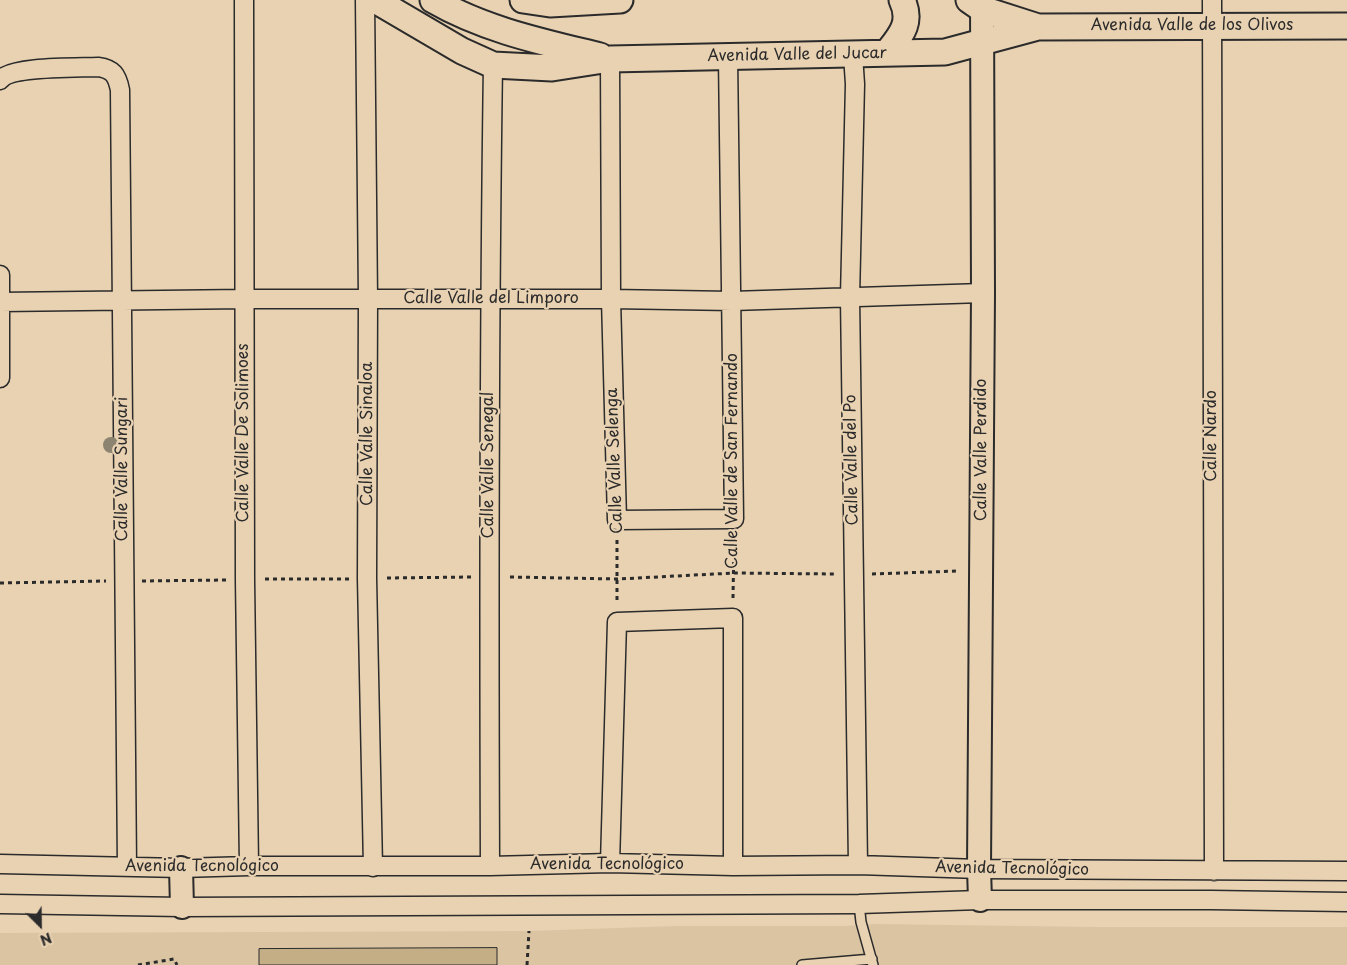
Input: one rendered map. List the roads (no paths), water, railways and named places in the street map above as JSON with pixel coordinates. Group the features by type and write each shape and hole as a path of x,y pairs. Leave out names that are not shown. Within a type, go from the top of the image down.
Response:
{"main road":[{"name":"Avenida Valle del Jucar","path":"375,0 462,51 493,64 552,68 610,58 945,52 983,41"},
{"name":"Avenida Valle del Jucar","path":"433,0 478,22 508,33 610,58"},
{"path":"524,0 550,4 620,0"},
{"path":"887,53 904,30 906,9 902,0"},
{"name":"Avenida Valle de los Olivos","path":"978,3 1038,27"},
{"name":"Avenida Valle de los Olivos","path":"983,41 1038,27 1347,26"}],"street":[{"name":"Calle Valle De Solimoes","path":"244,0 244,580 249,866"},
{"name":"Calle Valle Sinaloa","path":"365,0 368,299 367,578 373,867"},
{"name":"Calle Nardo","path":"1212,0 1214,871"},
{"name":"Calle Valle Perdido","path":"978,3 983,41 980,900"},
{"name":"Calle Valle del Po","path":"853,55 855,84 850,297 858,865"},
{"name":"Calle Valle de San Fernando","path":"728,57 734,519"},
{"name":"Calle Valle Selenga","path":"610,58 611,299 617,520 734,519"},
{"name":"Calle Valle Senegal","path":"490,866 490,300 493,64"},
{"name":"Calle Valle Sungari","path":"1,79 20,71 107,68 114,73 120,90 127,867"},
{"path":"0,275 0,378"},
{"name":"Calle Valle del Limporo","path":"0,302 244,299 611,299 732,301 983,293"},
{"path":"610,863 617,622 733,618 733,866"},
{"name":"Avenida Tecnológico","path":"0,864 181,868 249,866 490,866 610,863 733,866 858,865 979,869 1347,871"},
{"path":"181,868 182,907"},
{"name":"Avenida Tecnológico","path":"0,904 182,907 859,904 980,900 1347,902"}],"lane":[{"path":"802,965 873,962 860,922 859,904"}]}
